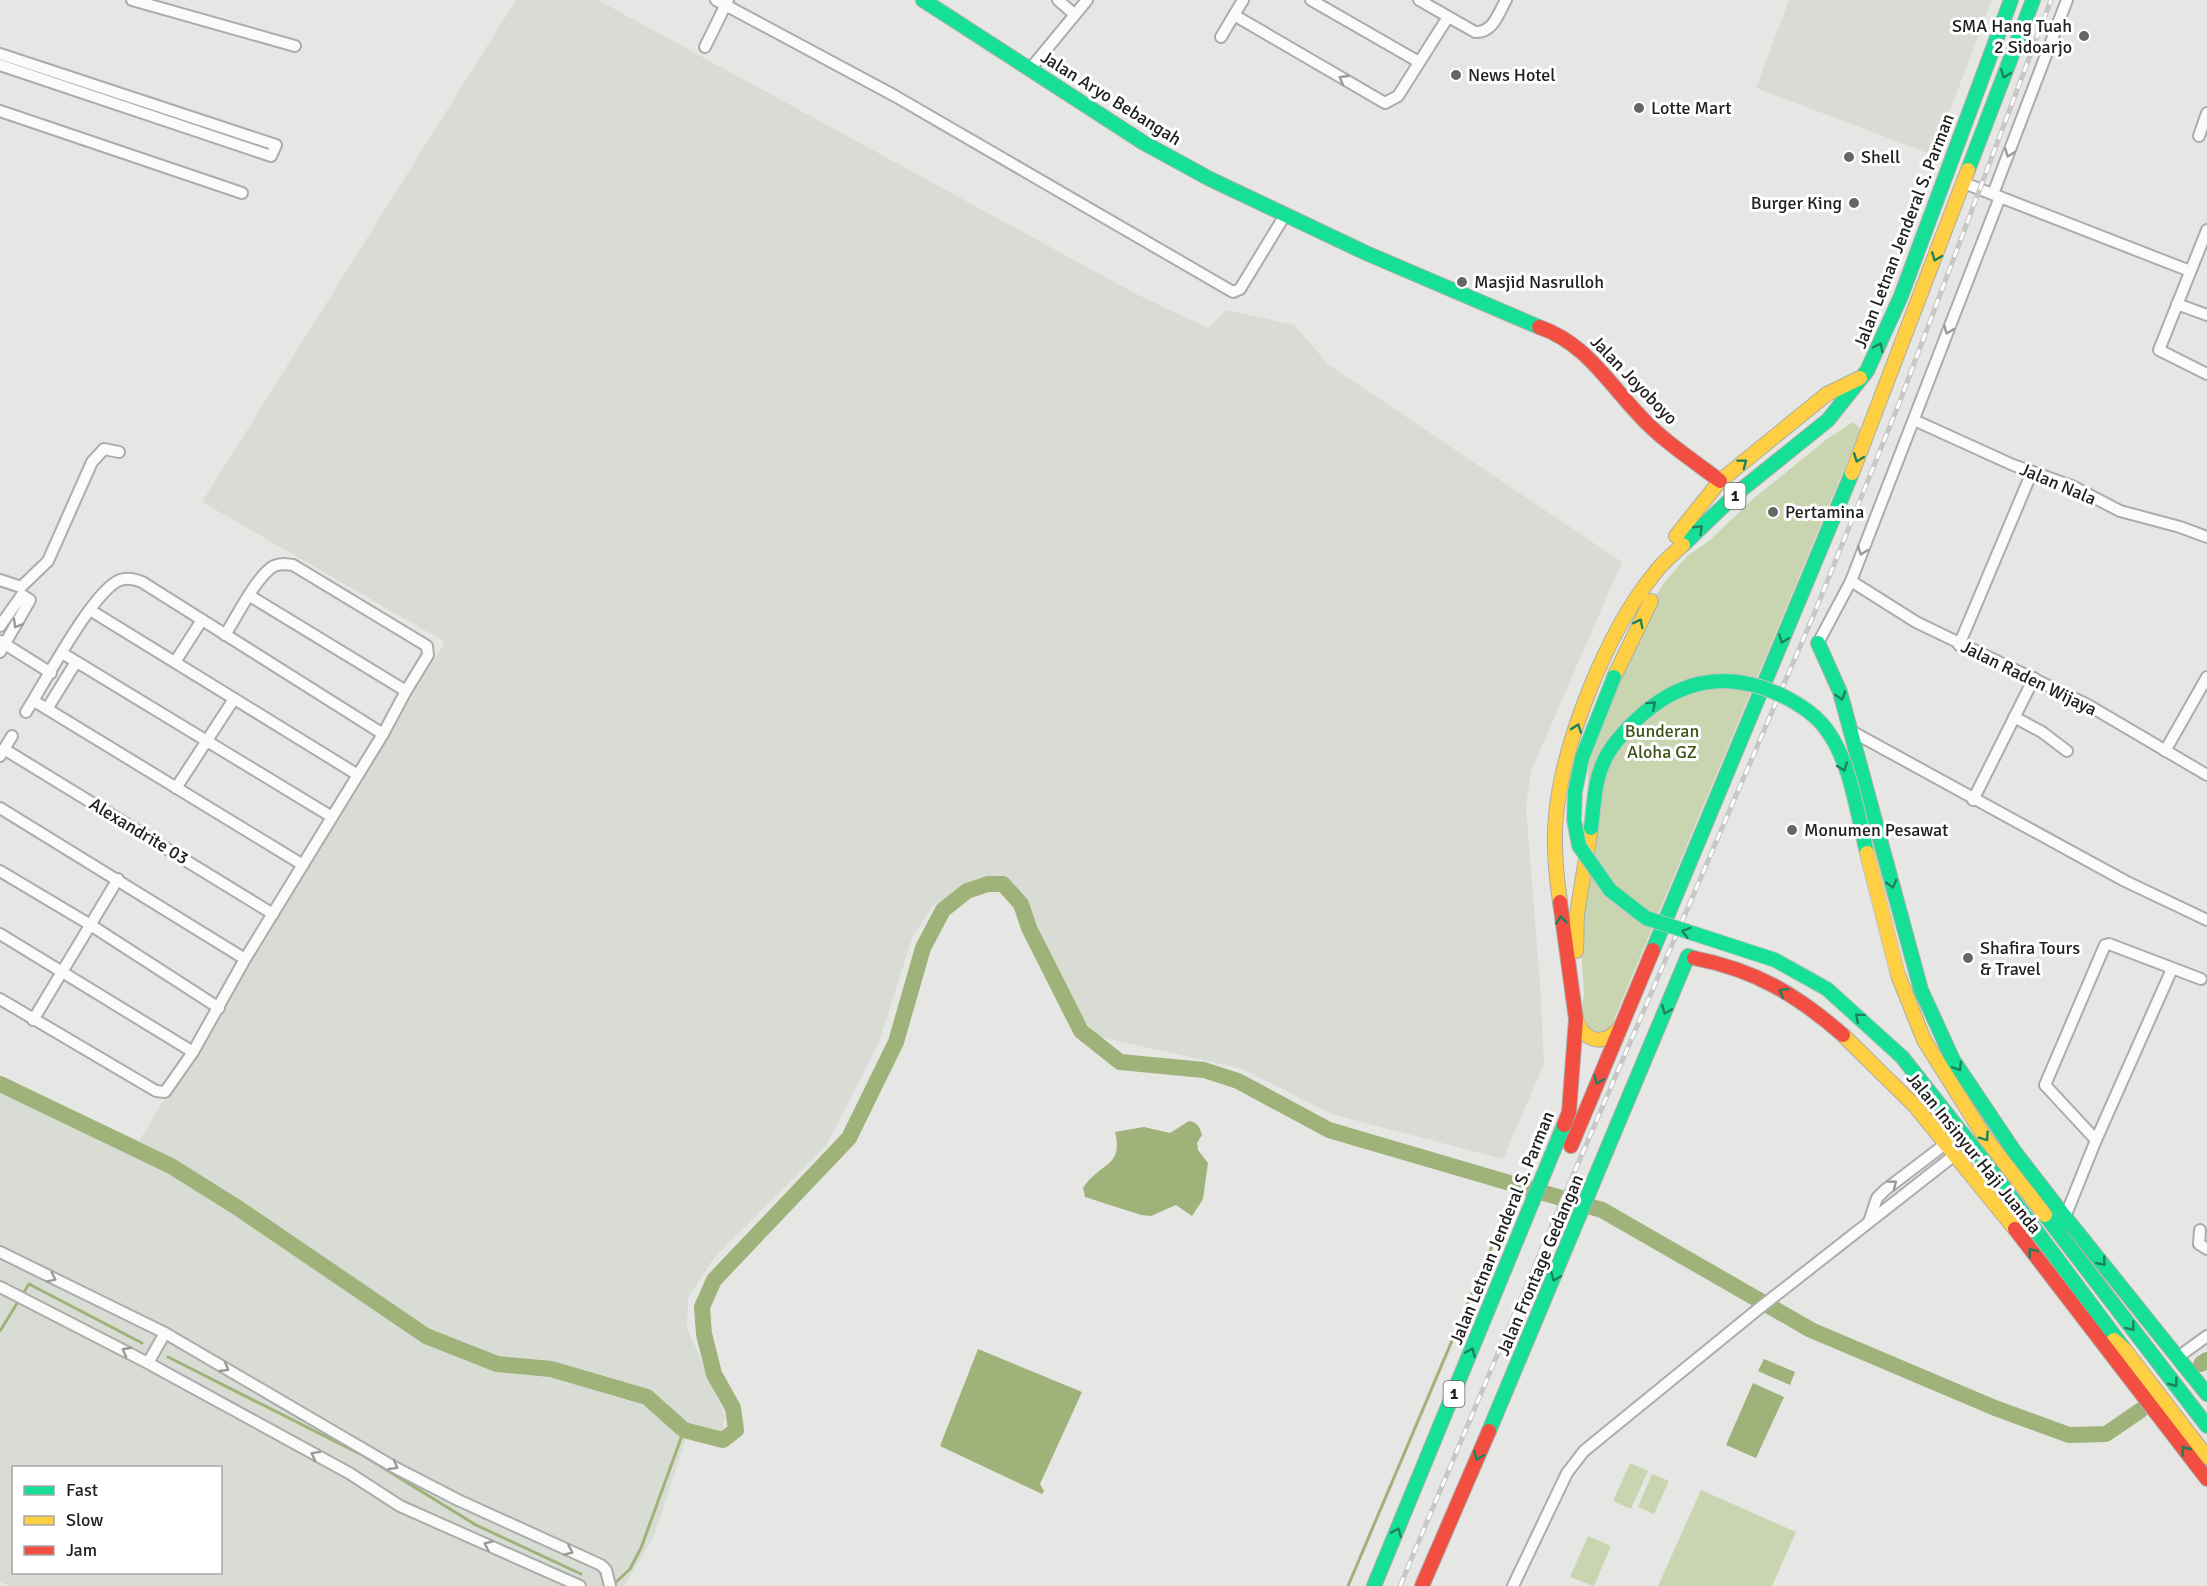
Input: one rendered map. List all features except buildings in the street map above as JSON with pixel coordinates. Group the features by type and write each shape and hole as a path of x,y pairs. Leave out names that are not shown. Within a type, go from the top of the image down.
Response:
{"main road":[{"name":"Jalan Aryo Bebangah","path":"923,0 1144,143 1285,215"},
{"name":"Jalan Letnan Jenderal S. Parman","path":"1548,1184 1569,1112 1575,1014 1555,864 1556,816 1565,765 1594,680 1611,639 1654,573 1736,494 1828,420 1866,374 1901,296 2011,0"},
{"name":"Jalan Letnan Jenderal S. Parman","path":"1374,1586 1548,1184 1621,1026 1870,428 2033,0"},
{"name":"Jalan Joyoboyo","path":"1285,215 1453,292 1551,331 1574,344 1595,363 1642,419 1720,482"},
{"path":"1654,573 1674,538 1720,482 1827,394 1866,374 1866,390 1871,395 1881,392 1888,383"},
{"path":"1828,420 1856,414 1870,428"},
{"path":"1679,549 1637,626 1614,676 1582,758 1575,792 1574,820 1579,846 1610,890 1646,918 1775,960 1827,989 1902,1057 1955,1121 2031,1228 2125,1350"},
{"name":"Jalan Insinyur Haji Juanda","path":"1818,643 1840,692 1921,990 1953,1060 2014,1151 2065,1208 2207,1394"},
{"path":"1621,1026 1611,1038 1596,1041 1582,1034 1575,1014 1577,914 1597,790 1606,755 1631,723 1659,698 1694,683 1736,679 1767,685 1803,707 1829,733 1846,777 1898,975 1924,1040 1986,1139 2056,1230"},
{"name":"Jalan Insinyur Haji Juanda","path":"1688,956 1701,961 1718,962 1745,971 1794,998 1845,1034 1876,1062 1948,1142 2068,1298 2141,1381 2170,1420 2207,1479"},
{"name":"Jalan Frontage Gedangan","path":"1422,1586 1590,1195 1688,956"},
{"name":"Jalan Letnan Jenderal S. Parman","path":"1388,1586 1540,1203"},
{"path":"2046,1215 2065,1208"},
{"name":"Jalan Insinyur Haji Juanda","path":"2065,1208 2056,1230 2207,1426"},
{"name":"Jalan Insinyur Haji Juanda","path":"2068,1298 2125,1350 2141,1381"},
{"name":"Jalan Insinyur Haji Juanda","path":"2170,1420 2207,1457"}],"street":[{"path":"132,0 294,46"},
{"path":"1058,0 1074,14"},
{"path":"1031,68 1087,0"},
{"path":"1221,37 1243,0"},
{"path":"1311,0 1419,63"},
{"path":"1419,0 1475,32 1486,32 1506,0"},
{"path":"1818,643 1851,581 1914,420 2067,0"},
{"path":"705,47 723,2 895,96 1229,290 1237,292 1240,289 1285,215"},
{"path":"1234,15 1385,103 1398,96 1448,17"},
{"path":"0,54 276,145 271,156 0,65"},
{"path":"0,111 242,193"},
{"path":"2199,136 2207,113"},
{"path":"1964,183 2190,271"},
{"path":"2207,230 2203,248 2190,271 2159,350 2207,374"},
{"path":"2177,304 2207,315"},
{"name":"Jalan Nala","path":"1914,420 2032,472 2072,486 2120,511 2180,527 2207,537"},
{"path":"0,626 22,591 48,561 99,452 104,449 119,452"},
{"path":"1959,645 2032,472"},
{"path":"0,999 161,1092 167,1090 193,1052 245,959 383,734 428,655 427,646 293,565 275,566 267,572 225,635"},
{"path":"26,712 90,610 107,589 119,580 132,578 142,582 383,734"},
{"path":"0,580 22,591 30,602 2,646 51,673"},
{"name":"Jalan Raden Wijaya","path":"1851,581 1916,622 1959,645 2034,678 2207,775"},
{"path":"250,596 406,691"},
{"path":"90,610 358,775"},
{"path":"175,662 202,620"},
{"path":"62,653 332,817"},
{"path":"47,709 76,662"},
{"path":"2165,751 2207,677"},
{"path":"1973,800 2034,678"},
{"path":"176,788 234,699"},
{"path":"34,700 303,865"},
{"path":"2014,717 2067,751"},
{"path":"1851,731 1973,800 2125,881 2207,920"},
{"path":"2,753 12,736"},
{"name":"Alexandrite 03","path":"2,753 273,914"},
{"path":"0,808 245,959"},
{"path":"0,872 89,924 219,1008"},
{"path":"33,1020 118,879"},
{"path":"0,934 193,1052"},
{"path":"2096,1140 2045,1085 2103,948 2109,944 2201,979"},
{"path":"2065,1208 2172,969"},
{"path":"1869,1222 1877,1198 1948,1142"},
{"path":"1513,1586 1567,1473 1584,1451 1757,1310 1956,1154"},
{"path":"2200,1230 2199,1244 2207,1249"},
{"path":"0,1252 163,1337 458,1500 601,1565 606,1570 610,1586"},
{"path":"0,1287 150,1360 349,1473 400,1506 580,1586"},
{"path":"2179,1358 2207,1336"},
{"path":"150,1360 163,1337"}],"shaded area":[{"path":"516,0 598,0 1138,295 1208,328 1227,310 1294,325 1329,365 1622,562 1531,771 1526,807 1544,1064 1503,1159 1331,1114 1243,1069 1100,1037 1077,1013 1027,914 1002,885 981,878 935,904 913,935 879,1042 826,1146 714,1258 688,1297 687,1327 725,1416 721,1439 689,1429 654,1536 624,1586 10,1586 0,1582 0,1075 139,1141 445,642 202,502"},
{"path":"1789,0 1992,0 1933,155 1756,88"},
{"path":"1189,1121 1196,1124 1200,1130 1202,1135 1197,1143 1198,1150 1208,1163 1203,1199 1192,1216 1176,1205 1151,1216 1141,1215 1085,1197 1083,1188 1096,1173 1109,1163 1116,1152 1115,1132 1144,1127 1170,1133"},
{"path":"978,1349 1082,1392 1040,1484 1044,1491 1042,1494 940,1446"},
{"path":"1764,1359 1795,1372 1790,1385 1758,1371"},
{"path":"1753,1383 1784,1397 1756,1458 1726,1445"}],"green space":[{"name":"Bunderan Aloha GZ","path":"1853,422 1861,429 1610,1029 1593,1035 1582,1013 1584,992 1581,950 1589,757 1648,608 1664,583 1687,556 1709,541 1753,499 1827,439"},
{"path":"1630,1463 1648,1471 1631,1509 1613,1501"},
{"path":"1652,1474 1669,1481 1654,1514 1638,1507"},
{"path":"1701,1490 1796,1532 1772,1586 1658,1586"},
{"path":"1588,1536 1611,1546 1594,1586 1570,1577"}],"waterway":[{"path":"0,1084 171,1166 238,1208 426,1336 497,1364 551,1369 647,1397 684,1430 723,1440 736,1430 733,1408 714,1374 704,1334 702,1307 714,1280 849,1138 896,1042 923,948 943,910 967,891 988,884 1003,884 1021,904 1029,928 1081,1031 1120,1062 1204,1070 1238,1081 1329,1130 1602,1210 1811,1330 1995,1408 2069,1435 2106,1434 2141,1410"},
{"path":"1348,1586 1518,1185"},
{"path":"0,1331 29,1284 142,1343"},
{"path":"168,1357 364,1456 476,1525 581,1574"},
{"path":"2201,1364 2207,1360"},
{"path":"614,1584 630,1569 641,1548 684,1430"}],"railway":[{"path":"1400,1586 1565,1194 1814,614 1900,401 2051,0"}],"traffic: fast":[{"path":"923,0 1144,143 1210,179 1366,253 1539,327"},
{"path":"1683,545 1736,494 1828,420 1867,371 1901,296 2011,0"},
{"path":"1968,170 2033,0"},
{"path":"1653,950 1852,473"},
{"path":"1818,643 1840,692 1921,990 1953,1060 2014,1151 2065,1217 2057,1230"},
{"path":"1614,677 1582,758 1575,792 1574,820 1579,846 1610,890 1646,918 1775,960 1827,989 1902,1057"},
{"path":"1591,828 1598,777 1613,745 1621,735 1651,707 1668,696 1704,683 1723,681 1742,683 1783,696 1801,706 1822,724 1842,757 1867,853"},
{"path":"1489,1431 1688,956 1694,958"},
{"path":"1902,1057 1987,1165 2125,1350"},
{"path":"1374,1586 1564,1125"},
{"path":"2045,1215 2207,1426"},
{"path":"2065,1217 2207,1394"}],"traffic: slow":[{"path":"1852,473 1968,170"},
{"path":"1676,536 1720,481 1827,394 1860,378"},
{"path":"1560,902 1555,859 1556,816 1560,786 1578,722 1604,656 1620,626 1657,570 1683,545"},
{"path":"1614,677 1651,601"},
{"path":"1576,951 1577,914 1591,828"},
{"path":"1867,853 1898,975"},
{"path":"1898,975 1924,1040 1986,1139 2045,1215"},
{"path":"1576,1019 1584,1033 1596,1039 1609,1037 1621,1026"},
{"path":"1843,1035 1915,1106 2015,1229"},
{"path":"2114,1340 2125,1350 2207,1457"}],"traffic: jam":[{"path":"1539,327 1556,334 1583,354 1650,426 1720,481"},
{"path":"1560,902 1576,1019 1569,1112 1564,1125"},
{"path":"1571,1146 1653,950"},
{"path":"1694,958 1736,969 1774,986 1808,1007 1843,1035"},
{"path":"2015,1229 2207,1479"},
{"path":"1422,1586 1489,1431"}],"place":[{"name":"SMA Hang Tuah 2 Sidoarjo","path":"2084,36"},
{"name":"News Hotel","path":"1456,75"},
{"name":"Lotte Mart","path":"1639,108"},
{"name":"Shell","path":"1849,157"},
{"name":"Burger King","path":"1854,203"},
{"name":"Masjid Nasrulloh","path":"1462,282"},
{"name":"Pertamina","path":"1773,512"},
{"name":"Monumen Pesawat","path":"1792,830"},
{"name":"Shafira Tours & Travel","path":"1968,958"}]}
